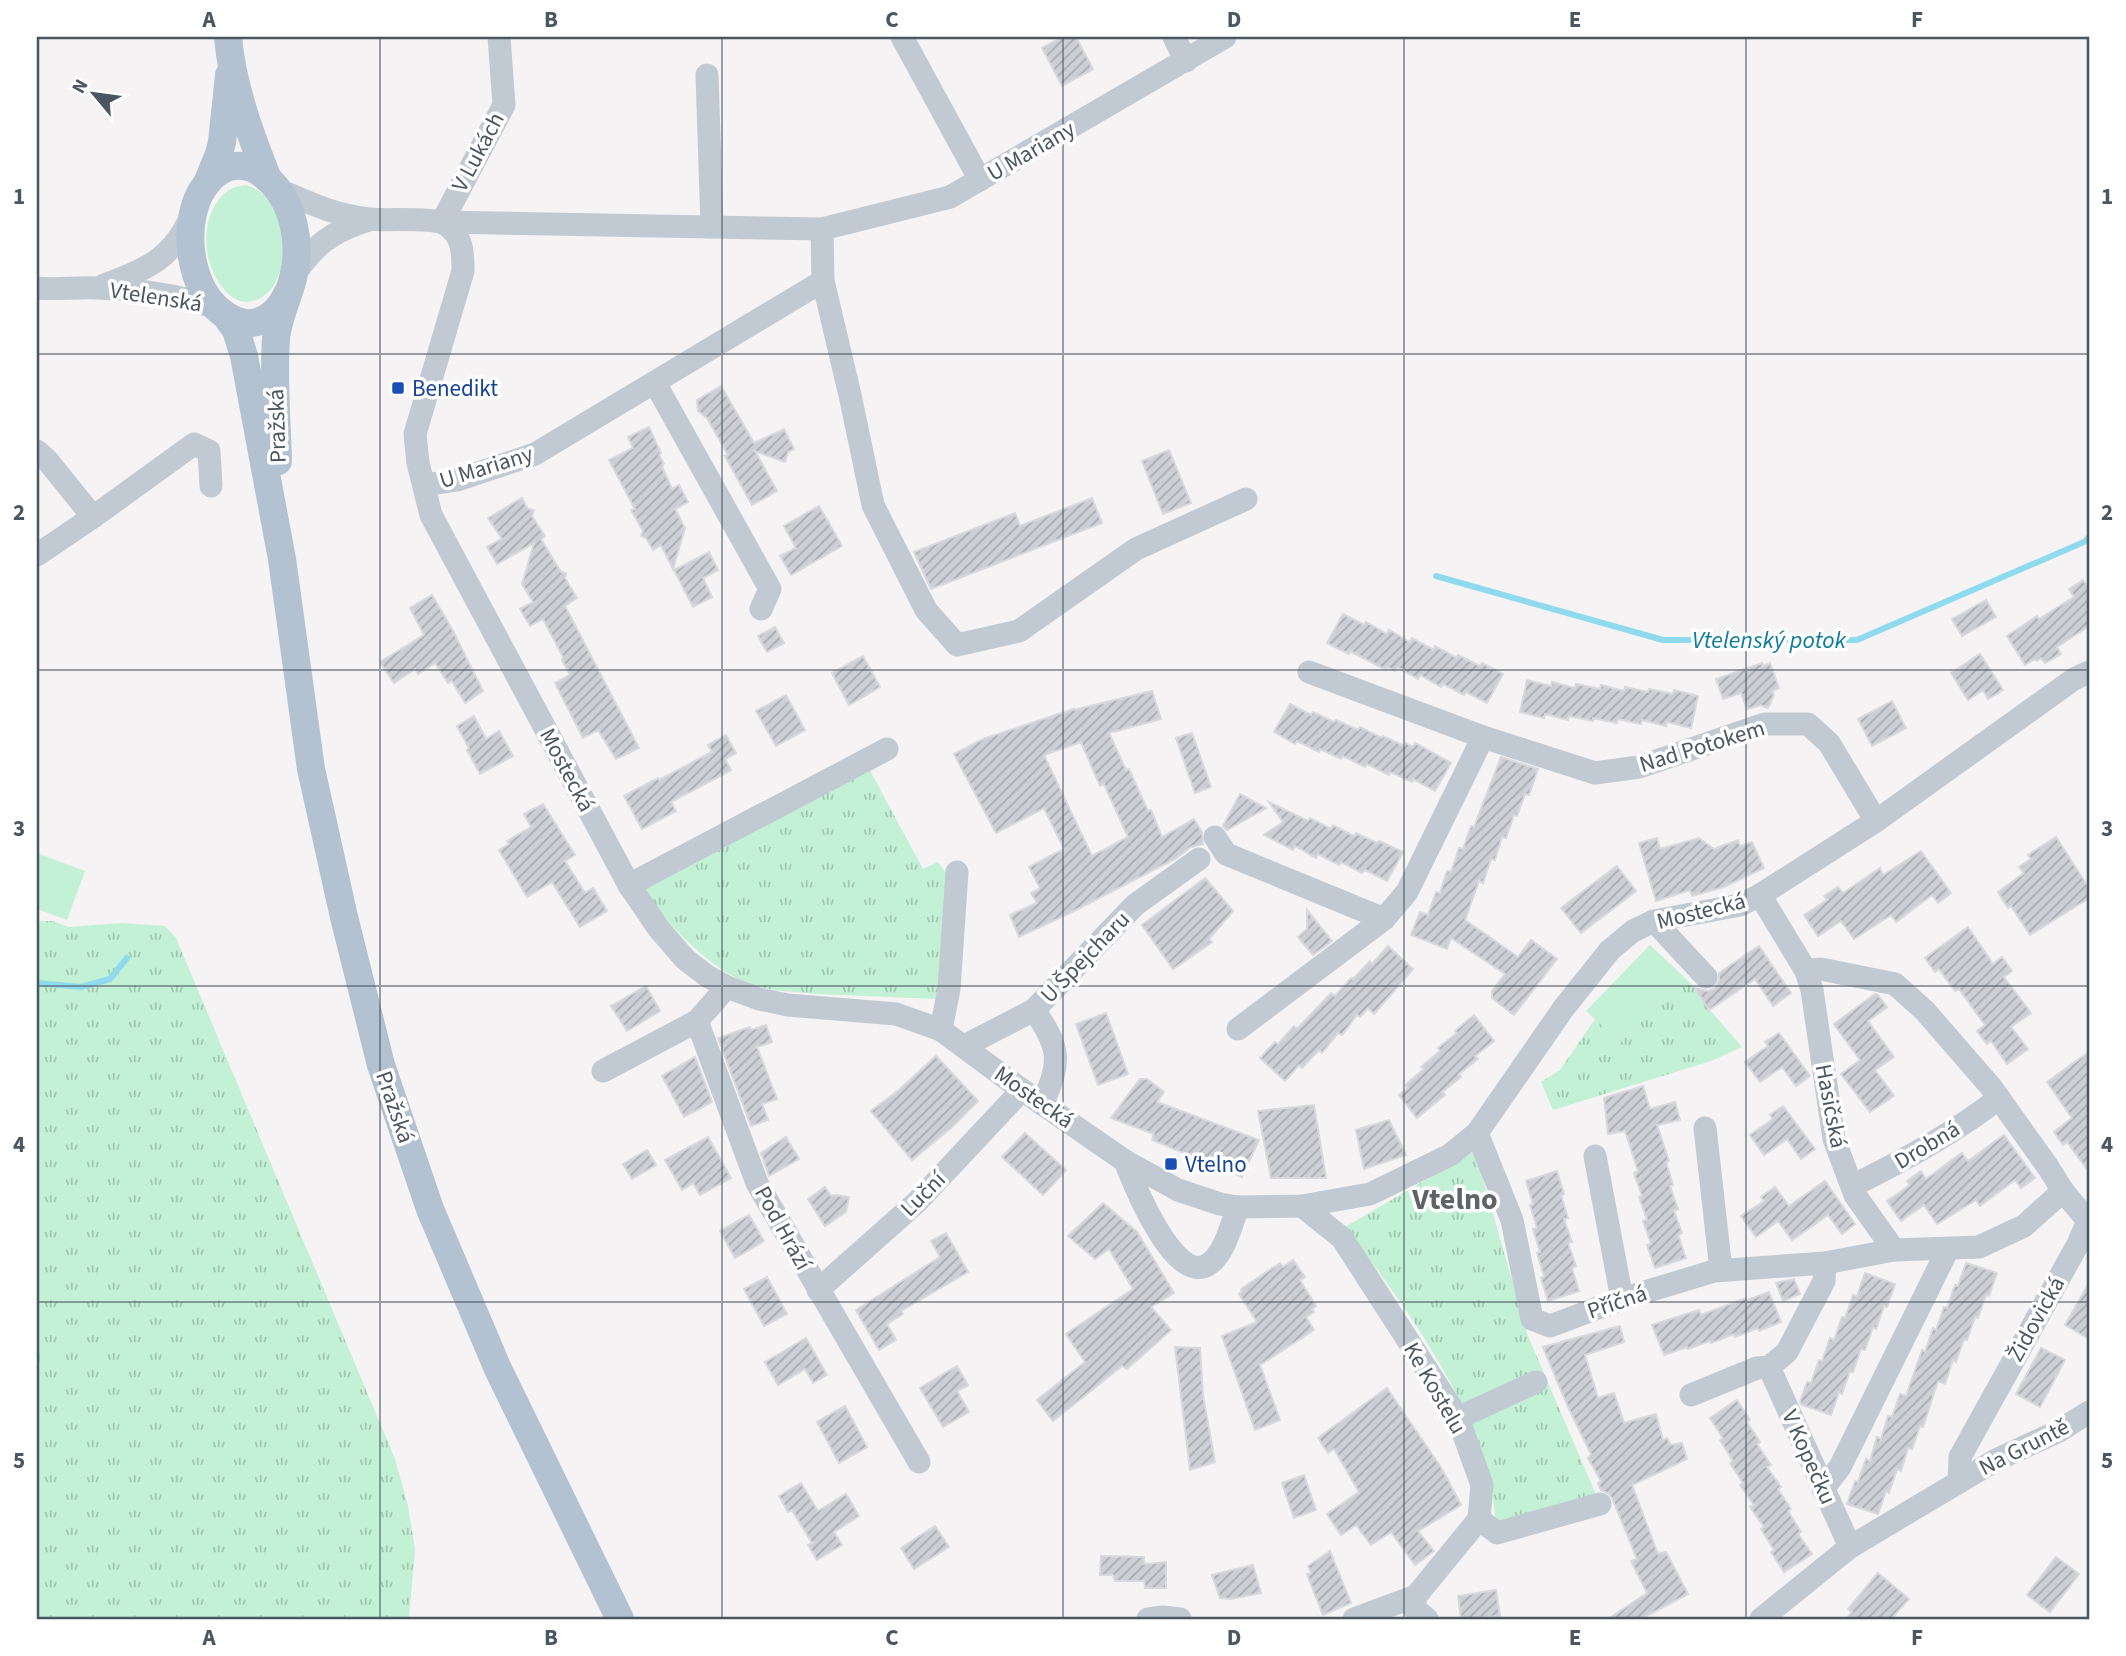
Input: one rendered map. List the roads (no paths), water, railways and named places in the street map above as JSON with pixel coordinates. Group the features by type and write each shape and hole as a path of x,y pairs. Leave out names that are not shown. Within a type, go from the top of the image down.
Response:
{"main road":[{"path":"228,37 230,65"},
{"name":"Pražská","path":"230,65 254,141 273,184 288,208 294,227 296,250 277,335 275,368 282,559"},
{"name":"Pražská","path":"230,65 222,142 201,196 191,235 193,258 202,288 236,330 244,356 282,559 311,769 381,1065 430,1209 498,1369 620,1619"},
{"path":"201,196 221,171 235,166 253,169 273,184"},
{"path":"221,312 243,323 258,322 276,310 290,286"}],"street":[{"name":"V Lukách","path":"442,222 503,105 499,37"},
{"path":"902,37 980,180"},
{"path":"1174,37 1186,61"},
{"name":"U Mariany","path":"442,222 822,229 950,197 1225,37"},
{"path":"707,75 712,227"},
{"path":"273,184 327,211 372,219 442,222"},
{"name":"Vtelenská","path":"95,288 152,265 171,250 185,230 201,196"},
{"path":"290,286 307,256 326,239 348,226 372,219"},
{"name":"Mostecká","path":"442,222 459,238 464,252 463,271 415,434 418,463 431,515 629,886 659,929 685,959 707,976 759,999 896,1014 941,1030 1125,1161 1178,1190 1220,1204 1238,1207 1302,1206 1370,1194 1450,1155 1477,1133 1563,1009 1610,950 1633,931 1654,921 1740,905 1760,895 1876,821 2074,679 2089,672"},
{"path":"822,229 824,281 873,505 926,610 957,645 1019,631 1136,549 1247,499"},
{"name":"U Mariany","path":"425,485 457,480 535,454 824,281"},
{"name":"Vtelenská","path":"37,288 95,288 157,293 189,299 221,312"},
{"path":"655,383 770,589 761,609"},
{"path":"37,555 194,444 209,451 211,486"},
{"path":"37,451 93,517"},
{"name":"Nad Potokem","path":"1310,672 1483,737 1595,773 1639,767 1765,724 1808,724 1829,743 1876,821"},
{"path":"1238,1029 1384,919 1407,892 1483,737"},
{"path":"629,886 887,748"},
{"path":"1215,837 1226,854 1384,919"},
{"name":"U Špejcharu","path":"964,1046 1034,1010 1135,905 1199,859"},
{"path":"941,1030 949,989 957,872"},
{"name":"Hasičská","path":"1760,895 1806,971 1812,990 1834,1139 1855,1195 1894,1250"},
{"path":"1654,921 1706,977"},
{"name":"Židovická","path":"1806,971 1821,969 1895,984 1925,1011 1999,1098 2063,1191 2088,1221 2078,1244 1959,1457 1959,1482"},
{"path":"603,1071 696,1021 727,987"},
{"path":"1034,1010 1050,1032 1054,1045 1054,1077 1042,1104"},
{"name":"Pod Hrází","path":"696,1021 757,1183 919,1462"},
{"name":"Luční","path":"818,1290 917,1202 1022,1090"},
{"name":"Drobná","path":"1852,1186 1894,1166 1982,1112 1999,1098"},
{"path":"1705,1128 1721,1270"},
{"name":"Příčná","path":"1477,1133 1512,1220 1532,1319 1550,1326 1622,1299 1721,1270 1825,1263 1894,1250"},
{"path":"1595,1156 1622,1299"},
{"path":"1125,1161 1141,1203 1174,1255 1192,1266 1203,1268 1220,1252 1238,1207"},
{"path":"1894,1250 1979,1247 2024,1226 2063,1191"},
{"name":"Ke Kostelu","path":"1302,1206 1342,1238 1458,1418 1482,1485 1479,1519"},
{"path":"1823,1489 1840,1467 1948,1249"},
{"path":"1691,1395 1757,1368 1769,1367 1787,1352 1824,1281 1825,1263"},
{"name":"V Kopečku","path":"1769,1367 1850,1547"},
{"path":"1458,1418 1536,1382"},
{"name":"Na Gruntě","path":"1959,1482 1996,1460 2059,1431 2089,1412"},
{"path":"1761,1619 1850,1547 1959,1482"},
{"path":"1427,1619 1414,1608 1416,1596 1479,1519 1497,1533 1600,1504"},
{"path":"1354,1619 1416,1596"},
{"path":"1147,1619 1180,1619"}],"waterway":[{"name":"Vtelenský potok","path":"1436,576 1663,640 1857,640 2084,542 2089,537"},
{"name":"Vtelenský potok","path":"37,983 81,987 110,979 127,958"},
{"name":"Vtelenský potok","path":"37,1355 37,1360"}],"place":[{"name":"Benedikt","path":"398,388"},
{"name":"Vtelno","path":"1171,1164"}],"district":[{"name":"Vtelno","path":"1455,1199"}]}
